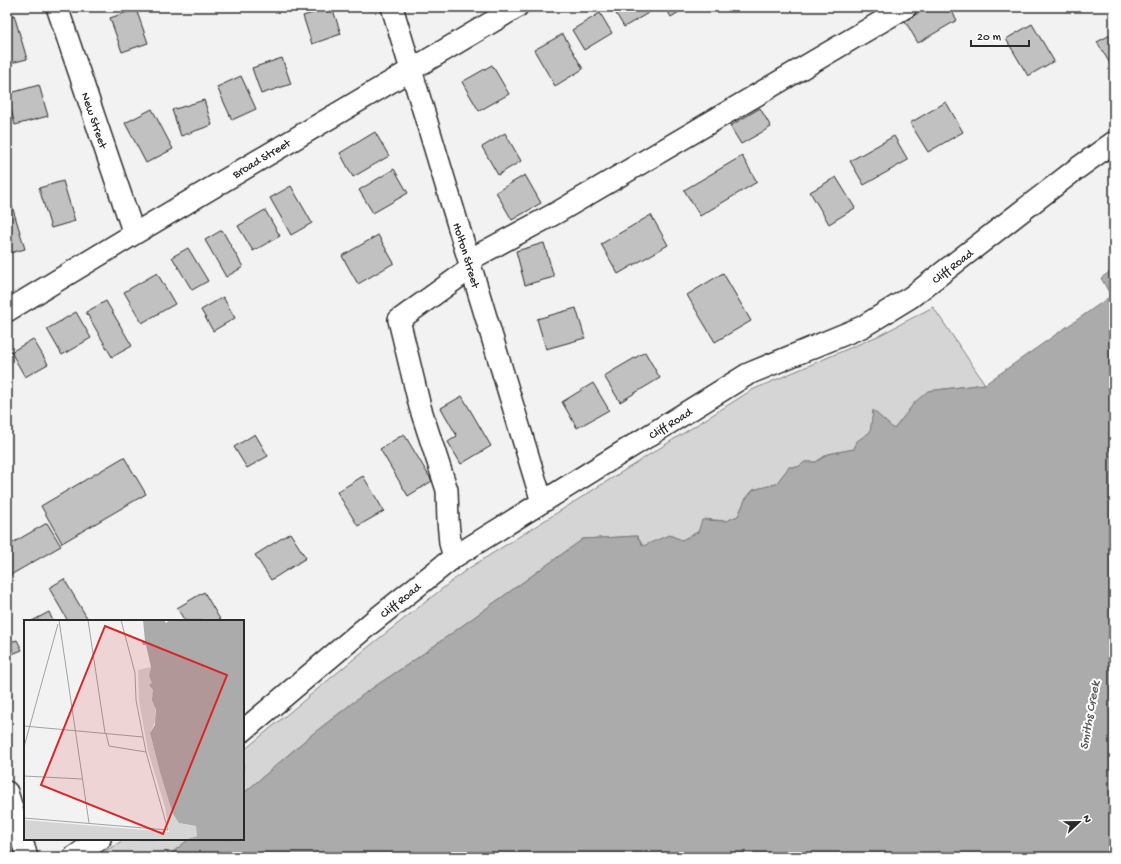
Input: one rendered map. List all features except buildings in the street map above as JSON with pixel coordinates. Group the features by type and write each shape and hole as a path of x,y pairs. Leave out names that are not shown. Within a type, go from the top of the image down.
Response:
{"street":[{"name":"New Street","path":"57,7 134,234"},
{"name":"Holton Street","path":"392,7 542,502"},
{"name":"Broad Street","path":"7,312 134,234 517,7"},
{"path":"454,557 448,521 447,490 420,407 400,320 470,264 906,7"},
{"name":"Cliff Road","path":"244,730 371,623 454,557 748,374 862,327 911,297 1074,170 1114,142"},
{"path":"7,792 27,857"},
{"path":"74,857 99,840"}],"shaded area":[{"path":"933,307 985,384 928,391 894,429 871,433 861,439 854,449 828,454 816,462 805,462 798,467 789,467 776,484 753,490 745,500 738,516 726,521 705,519 698,532 682,540 669,535 643,547 637,536 583,539 413,661 368,691 310,736 244,793 244,750 367,648 466,570 752,390 880,335"},
{"path":"123,840 188,840 167,857 96,857"}],"water":[{"name":"Smiths Creek","path":"1114,269 1114,857 167,857 188,840 244,840 244,793 310,736 368,691 413,661 583,539 637,536 643,546 669,535 682,540 698,532 702,520 726,521 738,516 745,500 753,490 776,484 789,467 798,467 805,462 816,462 828,454 854,449 857,441 870,432 873,410 894,429 915,402 928,391 985,384 1111,296 1101,278"}]}
